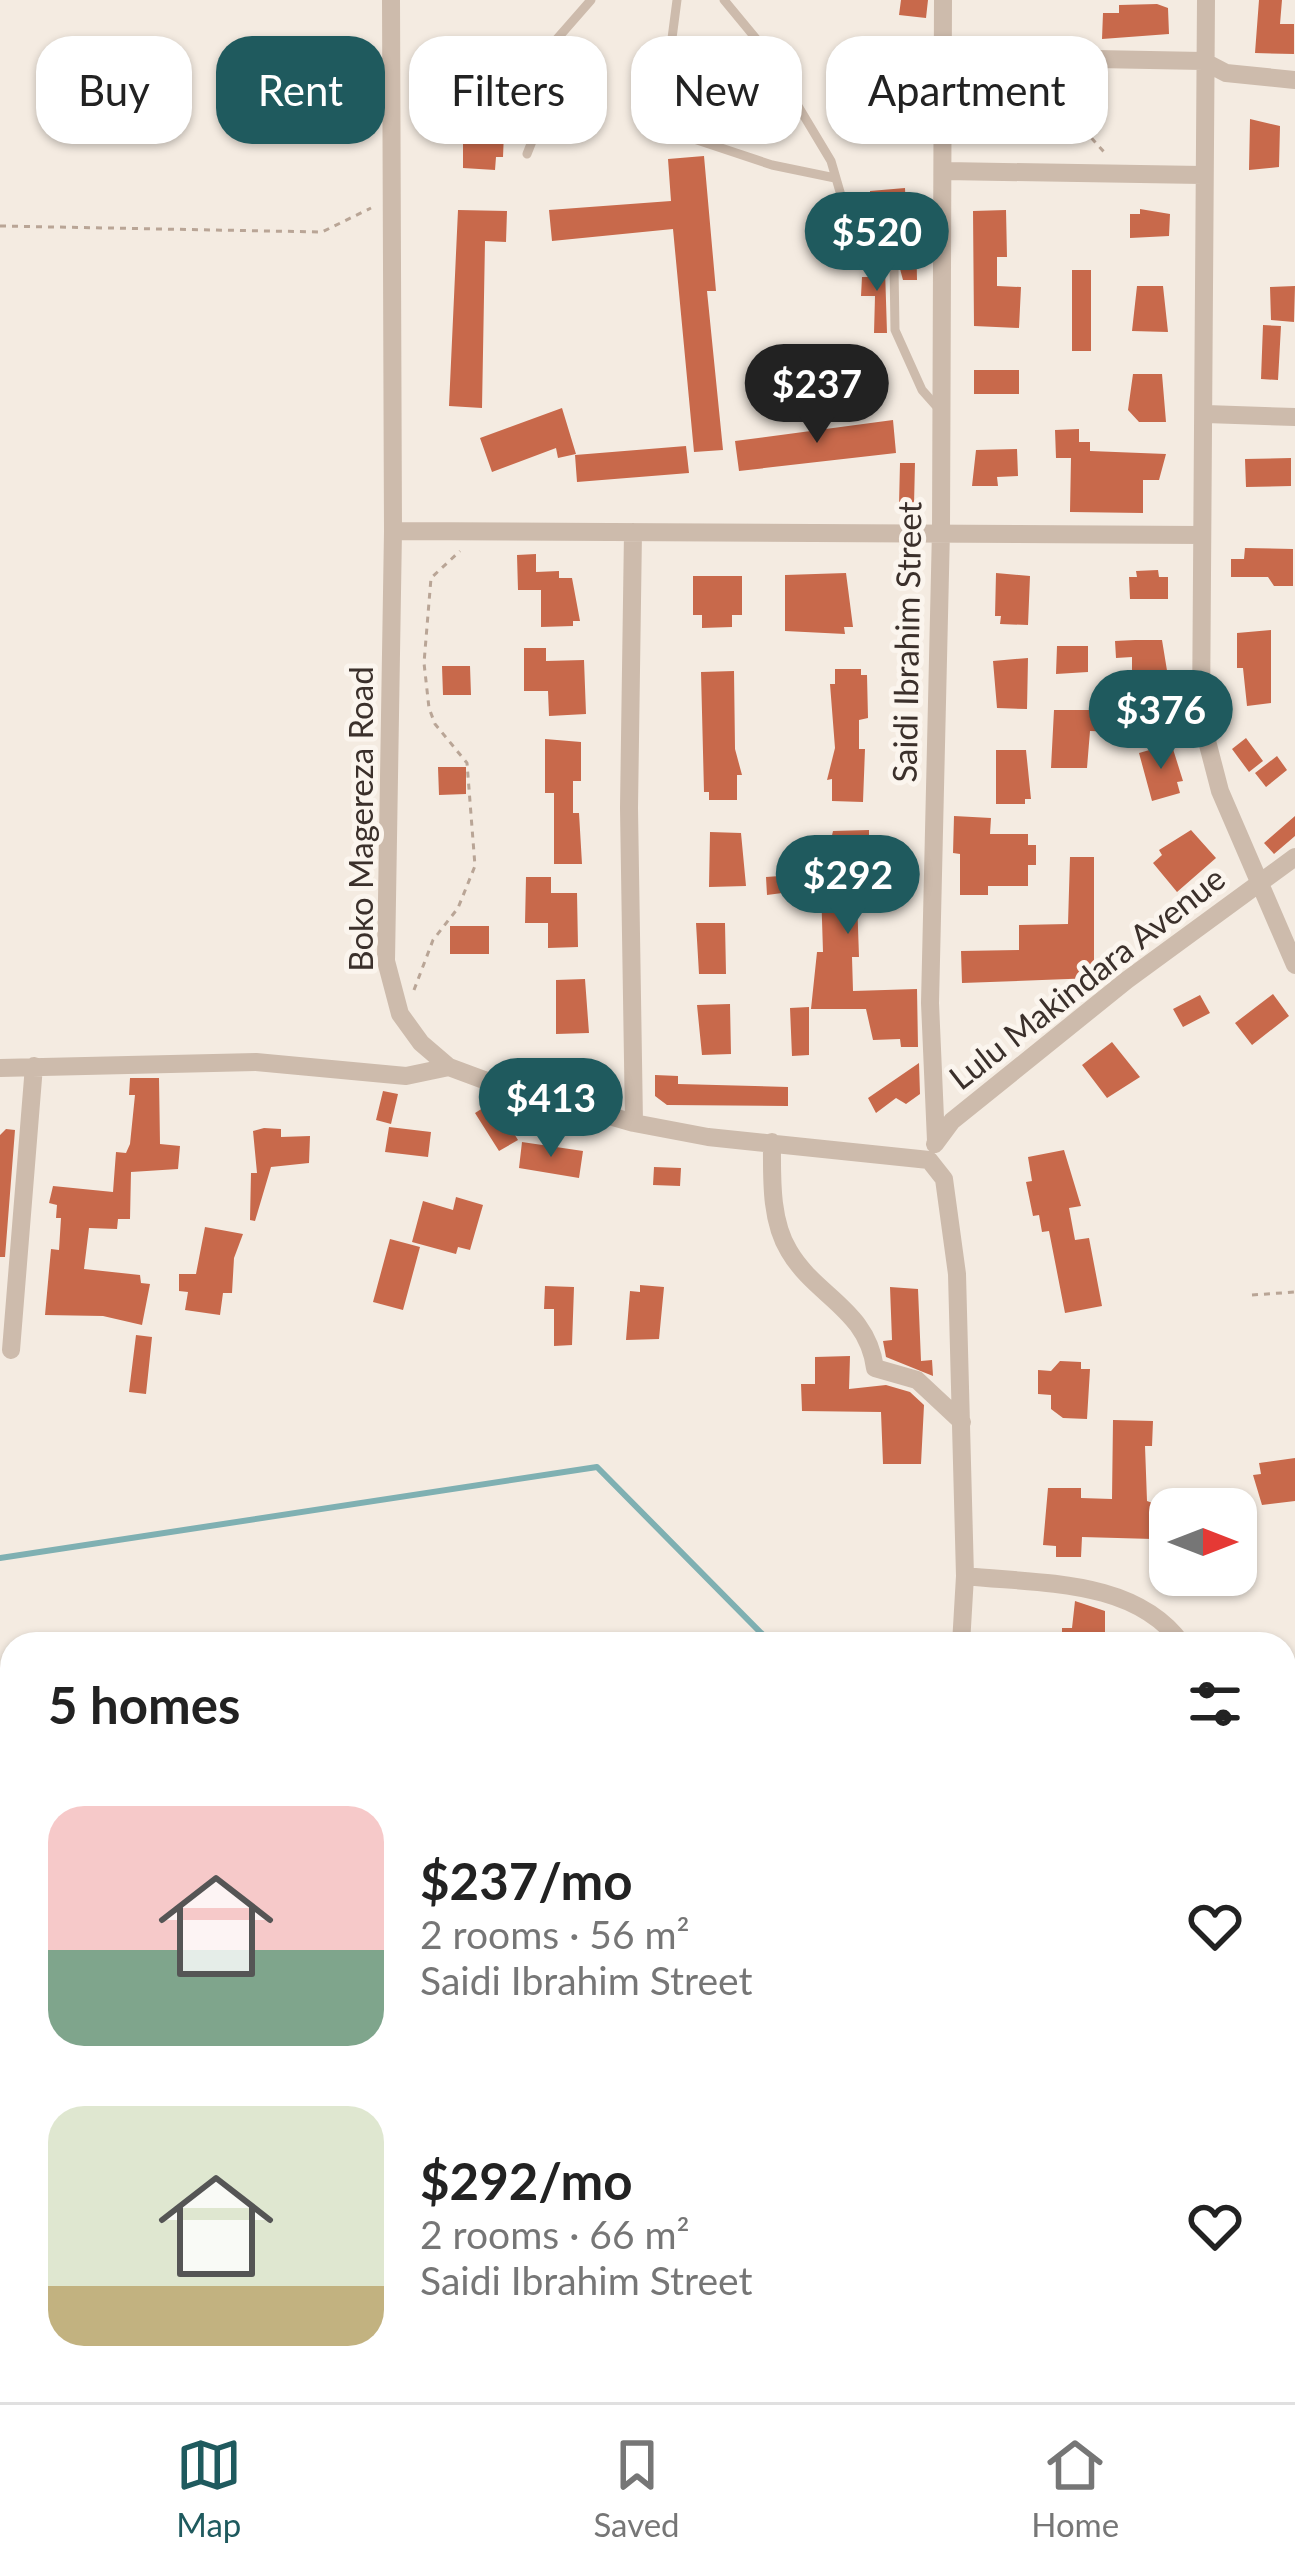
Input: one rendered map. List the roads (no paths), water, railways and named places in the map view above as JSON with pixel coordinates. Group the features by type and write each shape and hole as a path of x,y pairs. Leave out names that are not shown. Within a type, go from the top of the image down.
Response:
{"street":[{"name":"Boko Magereza Road","path":"391,0 393,531 386,961 400,1014 421,1043 449,1067 634,1123 772,1142 933,1150"},
{"name":"Saidi Ibrahim Street","path":"943,0 944,36"},
{"path":"1206,0 1201,718 1220,791 1295,965"},
{"path":"1108,60 1203,61 1226,73 1295,80"},
{"name":"Saidi Ibrahim Street","path":"933,1150 931,1003 945,144"},
{"path":"945,171 1202,175"},
{"path":"1206,414 1295,417"},
{"path":"393,531 941,530 1201,535"},
{"path":"633,532 629,808 634,1123"},
{"name":"Lulu Makindara Avenue","path":"933,1150 952,1121 1127,980 1295,857"},
{"path":"0,1068 256,1062 406,1076 449,1067"},
{"path":"10,1350 34,1066"},
{"path":"772,1142 777,1218 799,1267 871,1340 875,1368 917,1381 962,1423"},
{"path":"933,1150 952,1213 962,1423 962,1632"},
{"path":"965,1576 1109,1594 1156,1615 1171,1632"}],"lane":[{"path":"527,154 538,127 548,49 591,0"},
{"path":"677,0 663,107 670,130 772,165 835,178"},
{"path":"724,0 762,46 832,160 845,209 893,267 895,330 922,390 938,408"}],"waterway":[{"path":"0,1558 597,1467 760,1632"}]}
